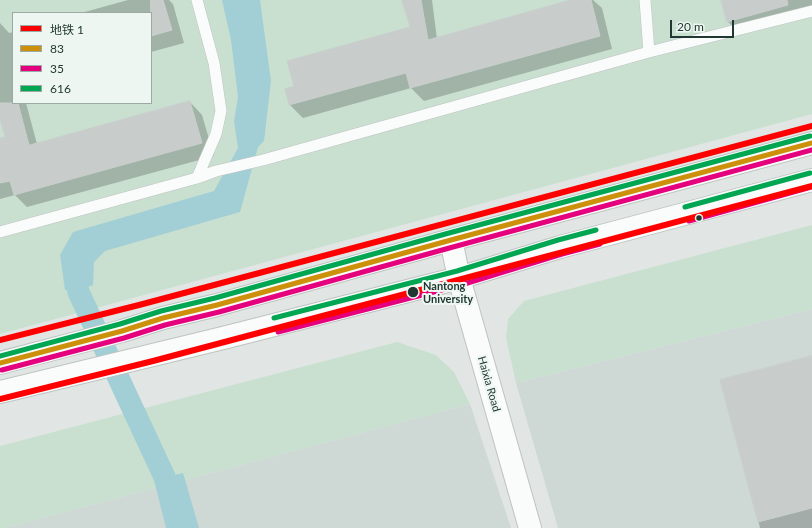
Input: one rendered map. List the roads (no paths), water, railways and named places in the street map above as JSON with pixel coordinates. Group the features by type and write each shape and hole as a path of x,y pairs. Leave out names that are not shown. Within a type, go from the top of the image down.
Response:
{"main road":[{"path":"0,363 163,318 217,306 451,240 812,143"},
{"path":"0,392 223,338 459,278 560,247 812,180"},
{"name":"Haixia Road","path":"451,240 459,278 530,528"}],"lane":[{"path":"197,0 214,63 221,111 216,134 197,178"},
{"path":"645,0 648,52"},
{"path":"0,232 197,178 216,171 264,160 648,52 812,11"}],"water":[{"path":"222,0 260,0 271,81 264,141 258,147 240,212 105,251 94,262 93,285 78,291 65,290 60,255 73,232 214,191 238,148 234,121 238,97 231,40"},
{"path":"183,473 199,528 166,528 154,480"}],"waterway":[{"path":"78,291 165,478"}],"metro line":[{"name":"1","path":"0,340 139,305 812,126"},
{"name":"1","path":"0,399 153,361 812,186"}],"place":[{"name":"Nantong University","path":"413,292"}]}
